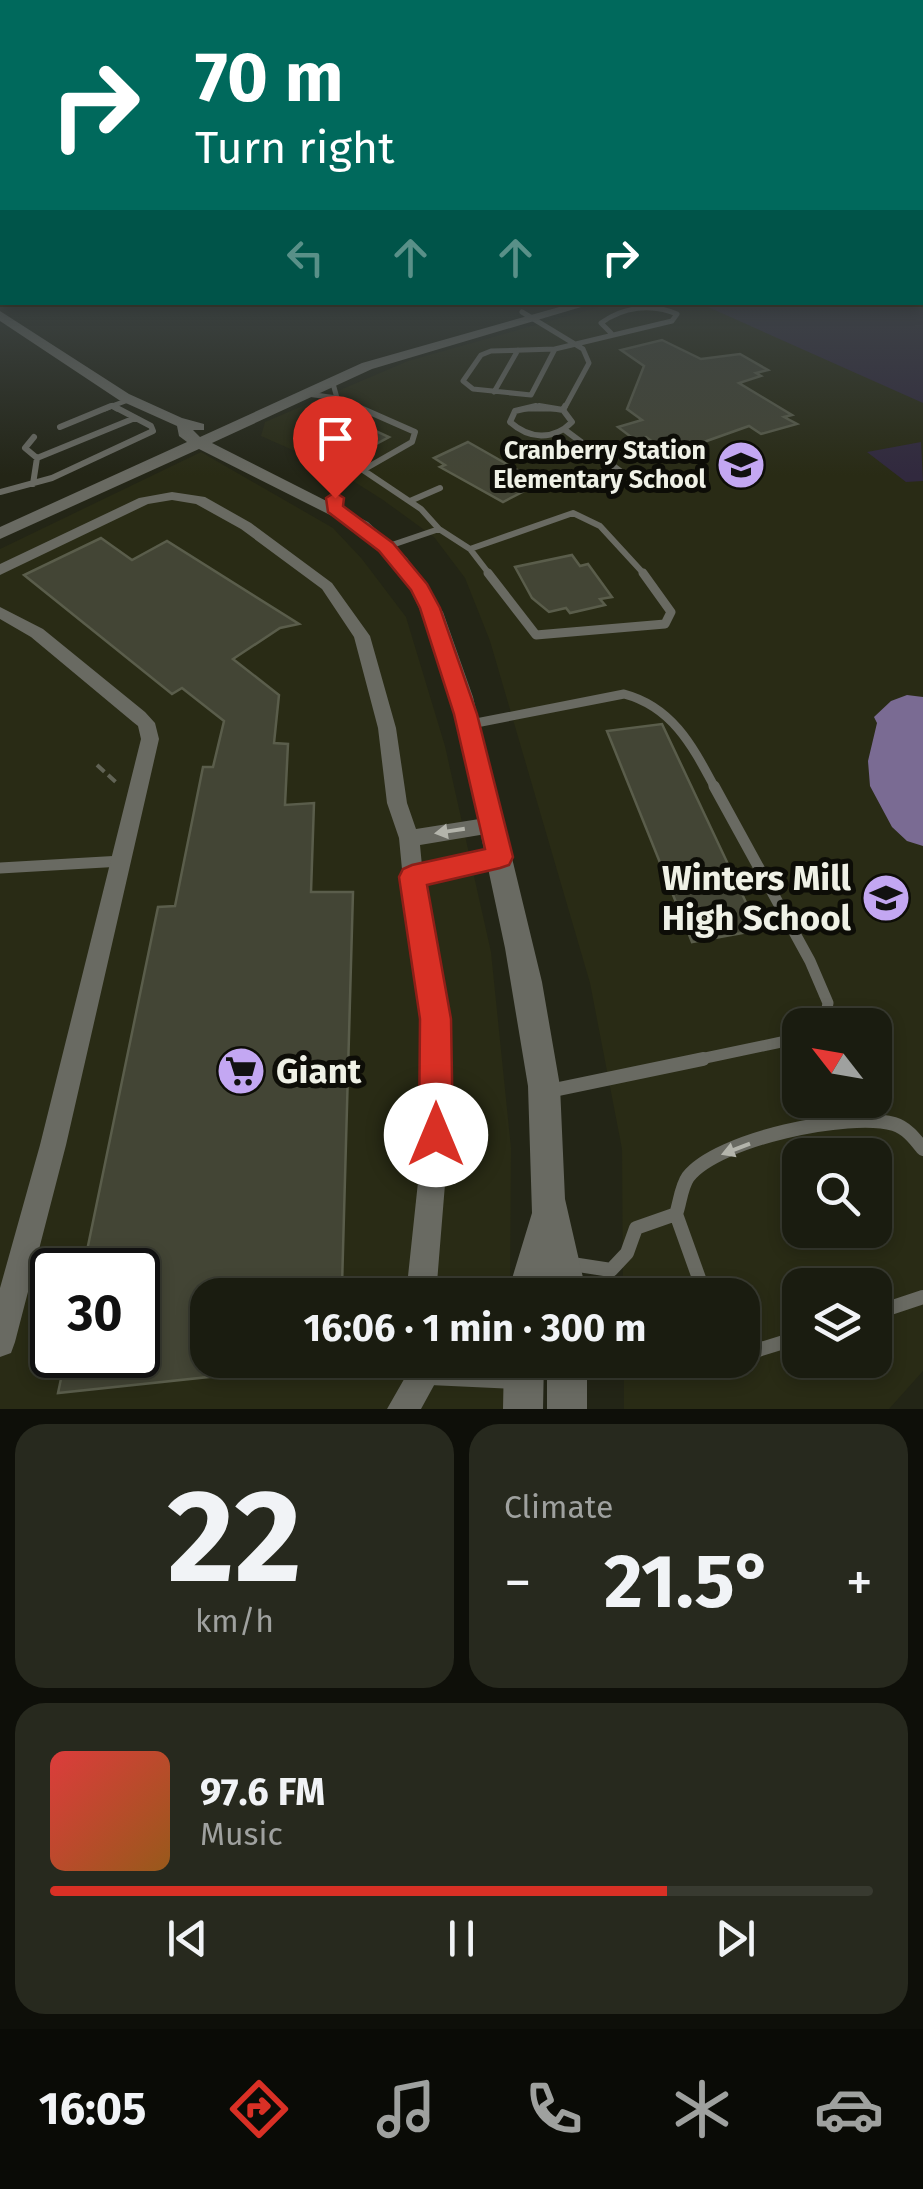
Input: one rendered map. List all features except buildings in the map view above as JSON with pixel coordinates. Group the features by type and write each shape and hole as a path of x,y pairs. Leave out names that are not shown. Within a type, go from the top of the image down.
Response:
{"street":[{"path":"45,344 131,398 317,504 334,508 386,547 420,588 468,724 533,1000 545,1092 550,1214 566,1278"},
{"path":"0,534 336,366 420,344"},
{"path":"0,520 198,433 435,344"},
{"path":"0,570 155,498 200,500 246,526 328,586 362,636 388,728 396,804 409,838 436,1019 436,1135 423,1278"},
{"path":"0,1342 150,739 146,724 37,633 4,618"},
{"path":"409,838 492,825"},
{"path":"412,877 500,857"},
{"path":"531,1278 550,1214"},
{"path":"403,1409 418,1378"},
{"path":"567,1378 567,1409"}],"lane":[{"path":"556,350 530,396 472,389 463,381 480,355 556,350 580,344"},
{"path":"563,410 589,364 583,349 576,345"},
{"path":"494,392 518,350"},
{"path":"332,380 337,398"},
{"path":"305,394 337,398 415,432 416,437 363,470"},
{"path":"60,426 131,398"},
{"path":"348,402 309,420 299,428 298,436 304,443 363,470 470,549 536,635 665,624 672,618 672,612 629,555 584,514 573,513 470,549"},
{"path":"0,492 33,484 153,431 152,426 112,406"},
{"path":"524,408 563,410 572,422 564,430 546,436 528,434 510,422 510,416 524,408"},
{"path":"37,458 135,418"},
{"path":"564,430 628,477"},
{"path":"34,437 25,448 37,458"},
{"path":"33,484 37,458"},
{"path":"410,501 440,488"},
{"path":"386,547 440,529"},
{"path":"468,724 624,694 644,698 658,707 687,738 810,961 827,1008"},
{"path":"0,868 122,860"},
{"path":"545,1092 782,1042"},
{"path":"698,1278 676,1214 688,1176 722,1154 790,1130 872,1119 908,1130 923,1149"},
{"path":"571,1278 611,1270 627,1253 636,1228 676,1214"},
{"path":"892,1308 923,1298"},
{"path":"483,1378 523,1384"}],"path":[{"path":"96,765 114,780"}],"shaded area":[{"path":"469,344 923,344 923,1371 889,1409 624,1409 624,1378 760,1378 760,1278 623,1278 622,1149 590,983 490,641 465,578 434,537 383,500 331,467 261,436 265,422 408,361"},
{"path":"790,344 923,344 923,403"},
{"path":"921,442 923,481 906,482 867,452"},
{"path":"201,452 333,528 406,617 445,746 491,952 511,1148 510,1278 190,1278 190,1378 510,1378 510,1409 0,1409 0,549"},
{"path":"907,695 923,697 923,846 907,841 892,827 870,786 868,761 877,723 874,717 891,701"}],"place":[{"name":"Cranberry Station Elementary School","path":"741,465"},
{"name":"Winters Mill High School","path":"886,898"},
{"name":"Giant","path":"241,1071"}],"route":[{"path":"335,498 334,508 386,547 406,569 430,608 466,714 500,857 412,877 436,1019 436,1135"}]}
